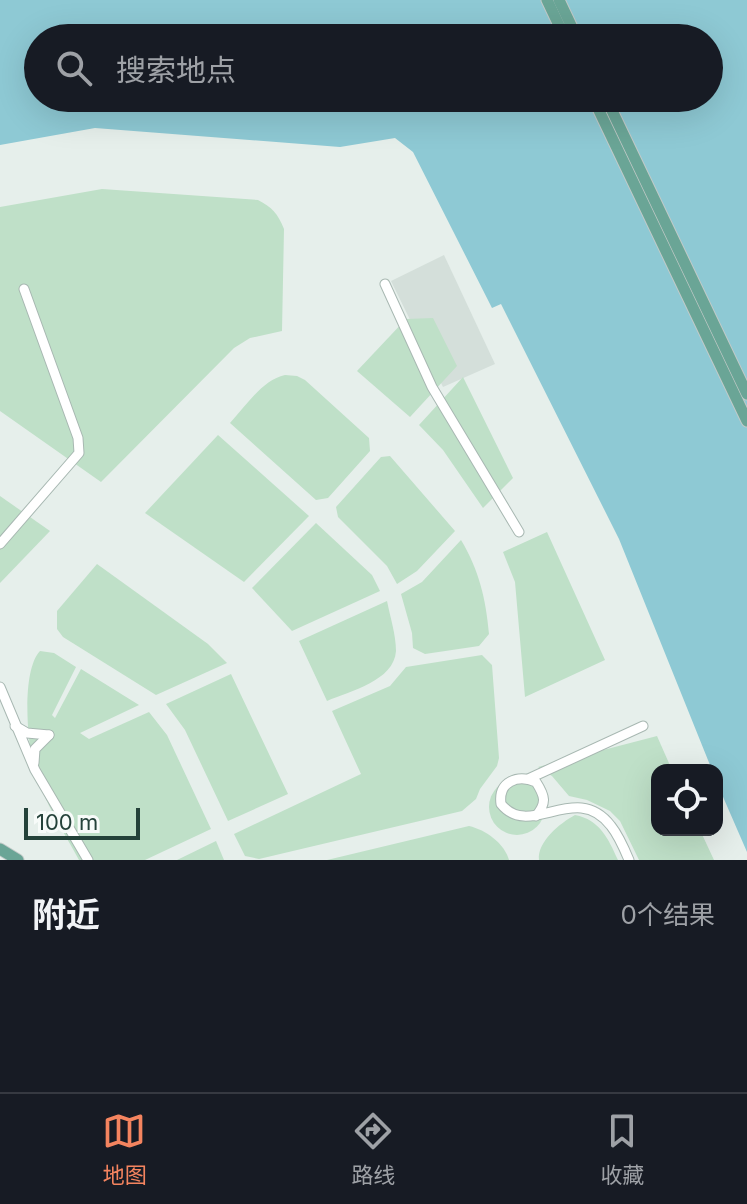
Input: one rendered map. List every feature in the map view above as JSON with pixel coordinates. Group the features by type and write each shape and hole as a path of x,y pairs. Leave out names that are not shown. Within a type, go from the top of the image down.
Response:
{"main road":[{"path":"547,0 558,24"},
{"path":"559,0 570,24"},
{"path":"600,112 747,421"},
{"path":"613,112 747,394"},
{"path":"0,849 18,860"}],"street":[{"path":"385,284 432,387 519,532"},
{"path":"0,544 79,453 78,438 24,289"},
{"path":"0,687 35,770 88,860"},
{"path":"14,725 27,733 49,735 35,749 35,770"},
{"path":"629,860 610,824 593,809 574,806 536,816 514,815 501,804 500,796 503,786 514,780 528,779 643,726"},
{"path":"528,779 536,782 545,799 536,816"}],"shaded area":[{"path":"444,255 495,364 443,387 391,281"}],"green space":[{"path":"102,189 258,200 274,212 284,229 282,331 250,338 234,348 101,482 0,411 0,207"},
{"path":"433,318 457,366 410,417 357,371 406,319"},
{"path":"285,375 305,380 369,438 370,451 328,498 316,500 230,423 262,388"},
{"path":"463,377 513,478 483,508 443,450 419,425"},
{"path":"218,435 309,516 244,582 145,513"},
{"path":"390,456 455,531 417,571 397,584 387,566 338,517 336,507 381,457"},
{"path":"0,496 50,531 0,583"},
{"path":"316,523 372,575 380,591 292,631 252,588"},
{"path":"547,532 605,660 525,697 515,582 503,552"},
{"path":"461,540 481,585 489,634 479,646 425,654 413,648 401,594 422,582"},
{"path":"97,564 208,644 227,663 156,695 63,637 57,629 57,611"},
{"path":"387,601 396,645 388,670 369,684 327,701 299,641"},
{"path":"40,651 54,653 76,667 52,715 55,718 81,669 139,705 80,733 89,739 149,712 167,735 211,829 145,860 79,860 44,794 32,759 28,691 34,661"},
{"path":"482,655 492,665 499,758 476,799 462,811 259,859 245,856 234,834 361,774 332,711 390,686 406,667"},
{"path":"231,674 288,794 228,821 185,730 166,704"},
{"path":"657,736 669,764 651,764 651,836 703,836 714,860 639,860 620,821 610,811 587,800 569,796 552,776 538,767"},
{"path":"517,779 537,787 545,807 537,827 517,835 497,827 489,807 497,787"},
{"path":"575,815 597,826 607,837 618,860 539,860 546,840 556,828"},
{"path":"469,826 494,838 509,860 327,860"},
{"path":"216,841 224,860 177,860"}],"water":[{"path":"0,0 747,0 747,852 723,797 723,764 710,764 619,539 501,304 492,308 413,152 395,138 340,147 95,128 0,145"}]}
